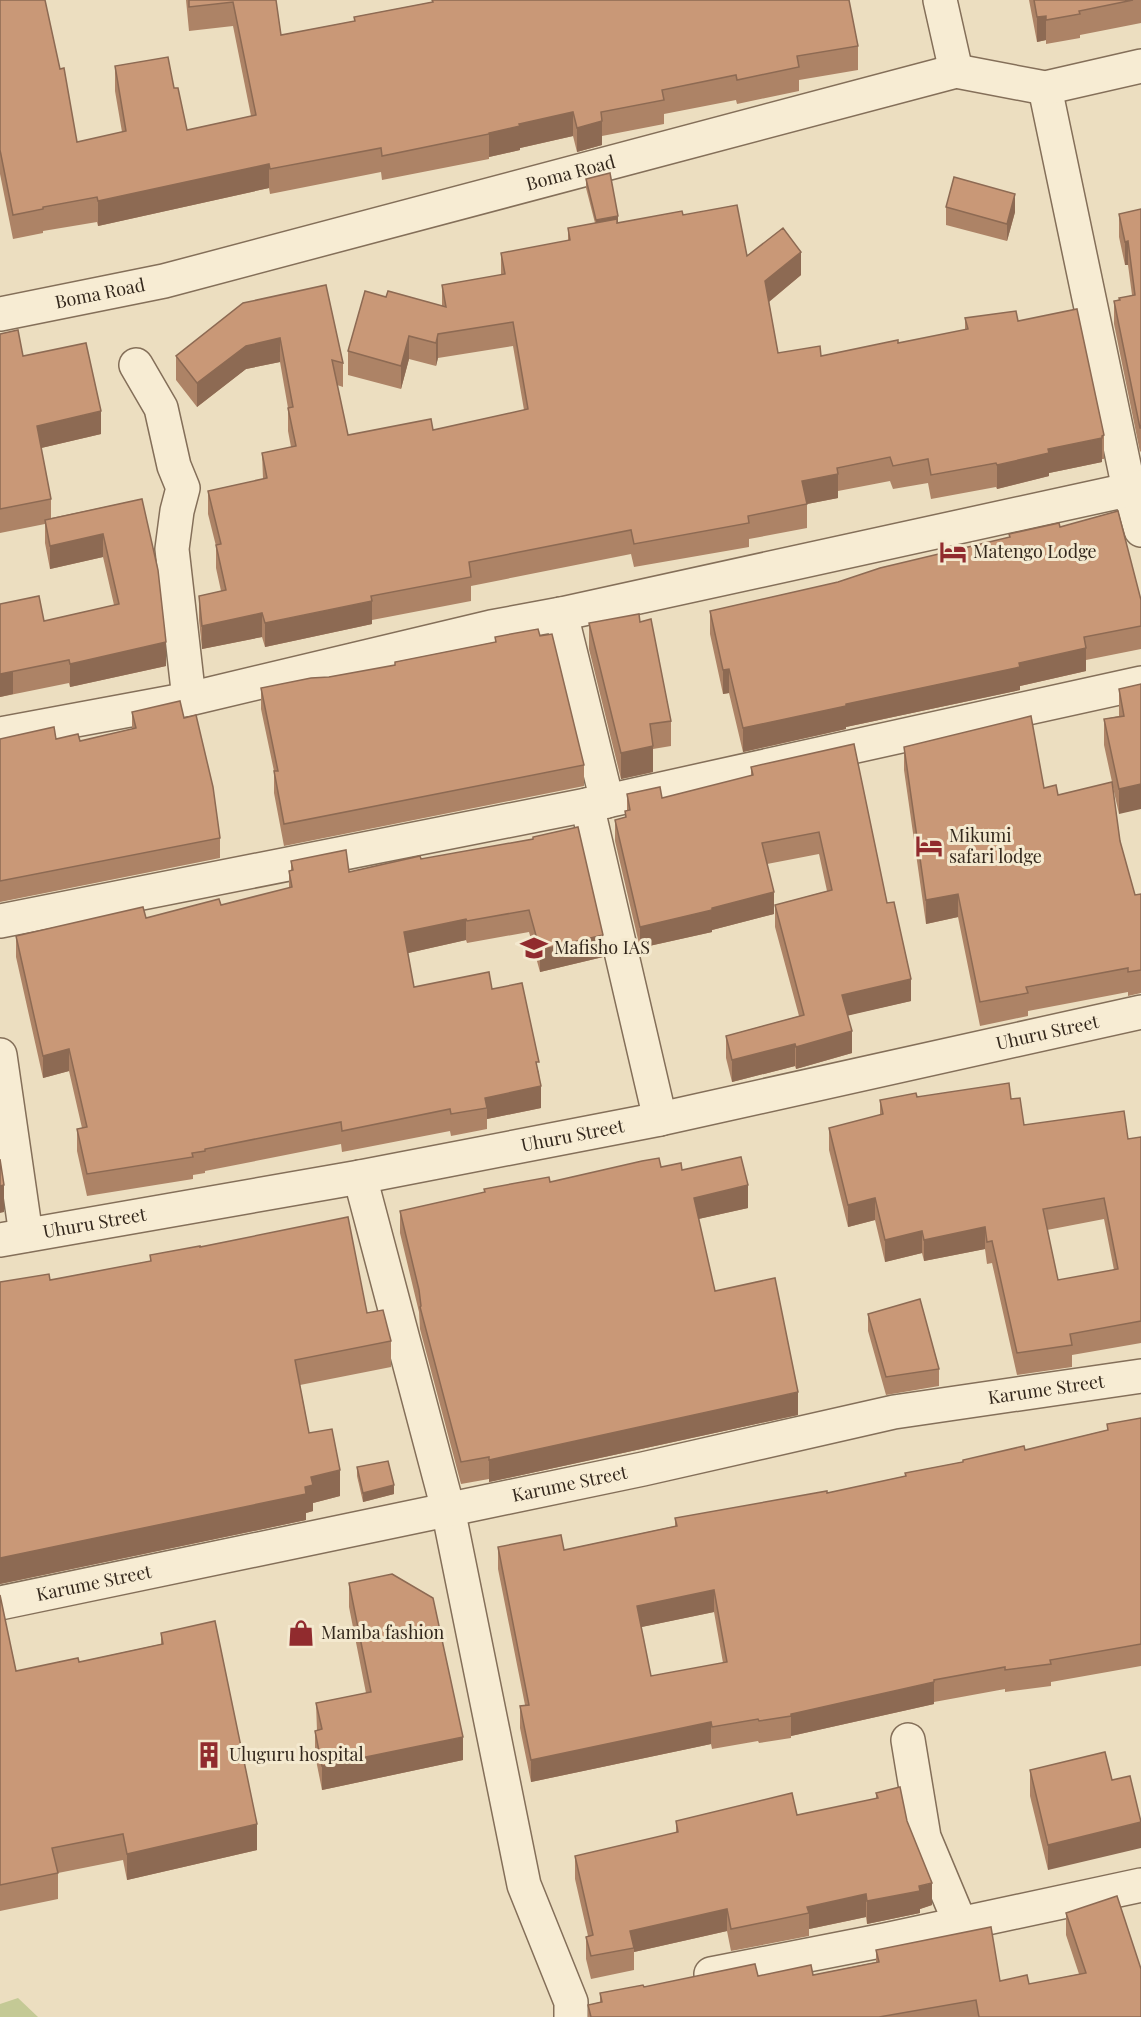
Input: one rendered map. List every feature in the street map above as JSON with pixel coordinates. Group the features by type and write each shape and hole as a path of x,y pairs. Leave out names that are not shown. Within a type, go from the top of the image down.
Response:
{"street":[{"path":"940,0 956,71"},
{"name":"Boma Road","path":"0,314 164,281 956,71 1045,88 1141,66"},
{"path":"1045,88 1135,488 1141,530"},
{"path":"136,365 161,408 174,466 183,488 177,511 172,549 189,699"},
{"path":"0,734 189,699 491,627 561,614 1135,488"},
{"path":"561,614 607,801"},
{"path":"660,1119 587,805 1141,682"},
{"path":"0,921 607,801"},
{"name":"Uhuru Street","path":"13,1238 181,1210 660,1119 1141,1012"},
{"path":"0,1055 13,1238"},
{"path":"360,1177 448,1509 524,1885 579,2006"},
{"name":"Karume Street","path":"0,1603 643,1469 894,1412 1141,1376"},
{"path":"908,1740 924,1838 960,1923"},
{"path":"687,1979 1141,1885"}],"green space":[{"path":"18,1998 38,2017 0,2017 0,2004"}],"building":[{"path":"0,0 45,0 60,69 64,68 77,142 126,131 115,66 168,57 174,88 178,88 187,130 256,115 233,2 189,7 189,0 276,0 281,35 355,21 354,17 433,2 432,0 849,0 858,46 797,56 799,67 737,80 736,75 662,90 664,100 601,112 602,121 577,128 573,112 519,124 520,126 489,134 382,156 381,148 270,169 269,164 98,201 97,197 13,215 0,150"},
{"path":"1034,0 1133,0 1046,20 1046,16 1037,17"},
{"path":"610,173 618,216 596,220 586,179"},
{"path":"954,177 1015,194 1007,224 946,207"},
{"path":"737,205 747,256 783,228 801,252 765,281 778,353 820,346 821,356 898,340 898,343 968,329 965,318 1016,311 1018,321 1077,309 1104,435 1102,438 1048,449 1049,453 997,465 996,463 931,475 928,459 893,466 890,457 837,468 838,474 802,481 807,504 748,516 749,523 634,544 631,530 469,562 471,577 371,596 372,601 265,623 262,613 202,626 199,596 226,590 216,545 221,544 208,491 267,478 262,453 296,446 288,408 293,407 280,338 246,346 197,383 176,356 243,303 326,285 343,363 332,360 348,435 431,419 433,430 528,409 513,322 438,334 436,343 409,336 401,366 348,351 365,291 386,297 388,291 446,307 442,285 505,274 501,253 570,240 568,228 617,219 617,223 682,211 683,215"},
{"path":"1141,209 1140,428 1114,301 1135,295 1128,241 1125,242 1119,214"},
{"path":"18,330 23,356 86,343 101,411 37,426 51,499 0,509 0,334"},
{"path":"142,499 158,570 166,642 70,664 69,660 0,674 0,604 39,596 44,621 119,604 103,534 50,546 45,520"},
{"path":"1118,511 1141,600 1141,626 1084,637 1086,648 1019,663 1020,667 743,728 729,669 723,670 710,611 838,582 880,568 1010,537 1009,534 1059,523 1060,527"},
{"path":"639,614 640,622 651,619 671,721 650,724 653,746 621,753 589,623"},
{"path":"538,629 540,636 552,634 584,765 284,824 274,771 278,771 261,688 395,665 395,662 496,642 495,637"},
{"path":"1141,684 1141,784 1119,789 1104,719 1124,716 1119,689"},
{"path":"180,701 184,718 196,715 213,787 220,838 0,881 0,739 54,727 56,739 78,734 80,741 136,728 132,712"},
{"path":"1031,716 1044,788 1056,785 1058,795 1112,782 1120,841 1135,895 1141,894 1141,970 1128,972 1128,968 1026,987 1028,993 980,1002 958,894 926,900 904,747"},
{"path":"854,744 887,903 894,902 911,979 842,995 852,1031 796,1047 795,1044 732,1060 726,1036 804,1015 775,905 832,890 819,832 762,843 774,892 640,927 615,820 626,817 625,811 630,810 627,794 660,787 662,798 753,775 751,767"},
{"path":"578,827 603,935 540,950 529,910 467,921 466,919 404,932 414,987 489,972 492,989 522,983 539,1062 536,1062 541,1086 485,1098 487,1108 451,1114 450,1109 342,1131 341,1122 205,1149 205,1151 192,1153 193,1157 87,1174 77,1129 87,1127 69,1049 43,1056 16,936 143,907 146,918 219,899 221,905 292,887 289,871 293,870 291,861 346,850 349,872 420,856 421,859 533,839 533,837"},
{"path":"1009,1083 1011,1099 1020,1098 1024,1125 1124,1111 1128,1139 1141,1137 1141,1321 1070,1334 1072,1345 1017,1353 992,1241 987,1242 985,1227 924,1240 922,1231 885,1240 875,1198 848,1205 829,1128 883,1114 880,1100 916,1093 917,1097","holes":["1104,1198 1118,1269 1058,1280 1043,1209"]},
{"path":"741,1157 748,1185 694,1198 715,1291 775,1278 798,1392 489,1460 489,1457 461,1462 420,1307 419,1290 400,1211 485,1192 484,1189 549,1177 550,1182 659,1158 661,1167 681,1163 682,1170"},
{"path":"0,1159 4,1185 0,1186"},
{"path":"348,1217 367,1313 383,1310 391,1341 295,1360 309,1433 332,1429 340,1470 311,1477 313,1485 305,1487 306,1494 0,1558 0,1282 49,1274 50,1280 151,1261 150,1255"},
{"path":"920,1299 939,1369 886,1377 868,1314"},
{"path":"1141,1418 1141,1644 1050,1660 1051,1664 1005,1670 1005,1667 934,1680 934,1682 791,1714 791,1716 712,1727 711,1722 531,1760 520,1706 529,1705 498,1547 561,1535 564,1550 677,1526 675,1518 827,1491 827,1493 1024,1446 1025,1450 1108,1430 1107,1424","holes":["714,1590 727,1662 651,1676 637,1606"]},
{"path":"388,1461 394,1485 363,1493 357,1467"},
{"path":"392,1574 433,1598 463,1737 322,1766 315,1731 322,1729 316,1703 371,1692 349,1583"},
{"path":"0,1595 16,1671 78,1658 79,1662 163,1644 161,1633 215,1621 257,1824 127,1854 123,1834 52,1848 58,1873 0,1885"},
{"path":"1105,1752 1112,1780 1130,1776 1141,1822 1048,1845 1030,1770"},
{"path":"900,1787 907,1821 932,1883 919,1886 920,1891 867,1901 866,1894 807,1907 809,1913 731,1929 727,1909 630,1931 634,1948 591,1956 586,1937 593,1935 575,1856 678,1832 676,1821 792,1793 797,1815 878,1798 876,1793"},
{"path":"1117,1896 1141,1969 1141,2017 979,2017 976,2000 879,2017 591,2017 588,2005 602,2002 600,1993 643,1985 644,1987 755,1964 758,1976 811,1965 813,1975 879,1962 876,1950 991,1927 1000,1981 1027,1975 1029,1984 1086,1973 1066,1913"}],"place":[{"name":"Matengo Lodge","path":"953,552"},
{"name":"Mikumi safari lodge","path":"929,846"},
{"name":"Mafisho IAS","path":"534,948"},
{"name":"Mamba fashion","path":"301,1633"},
{"name":"Uluguru hospital","path":"209,1755"}]}
